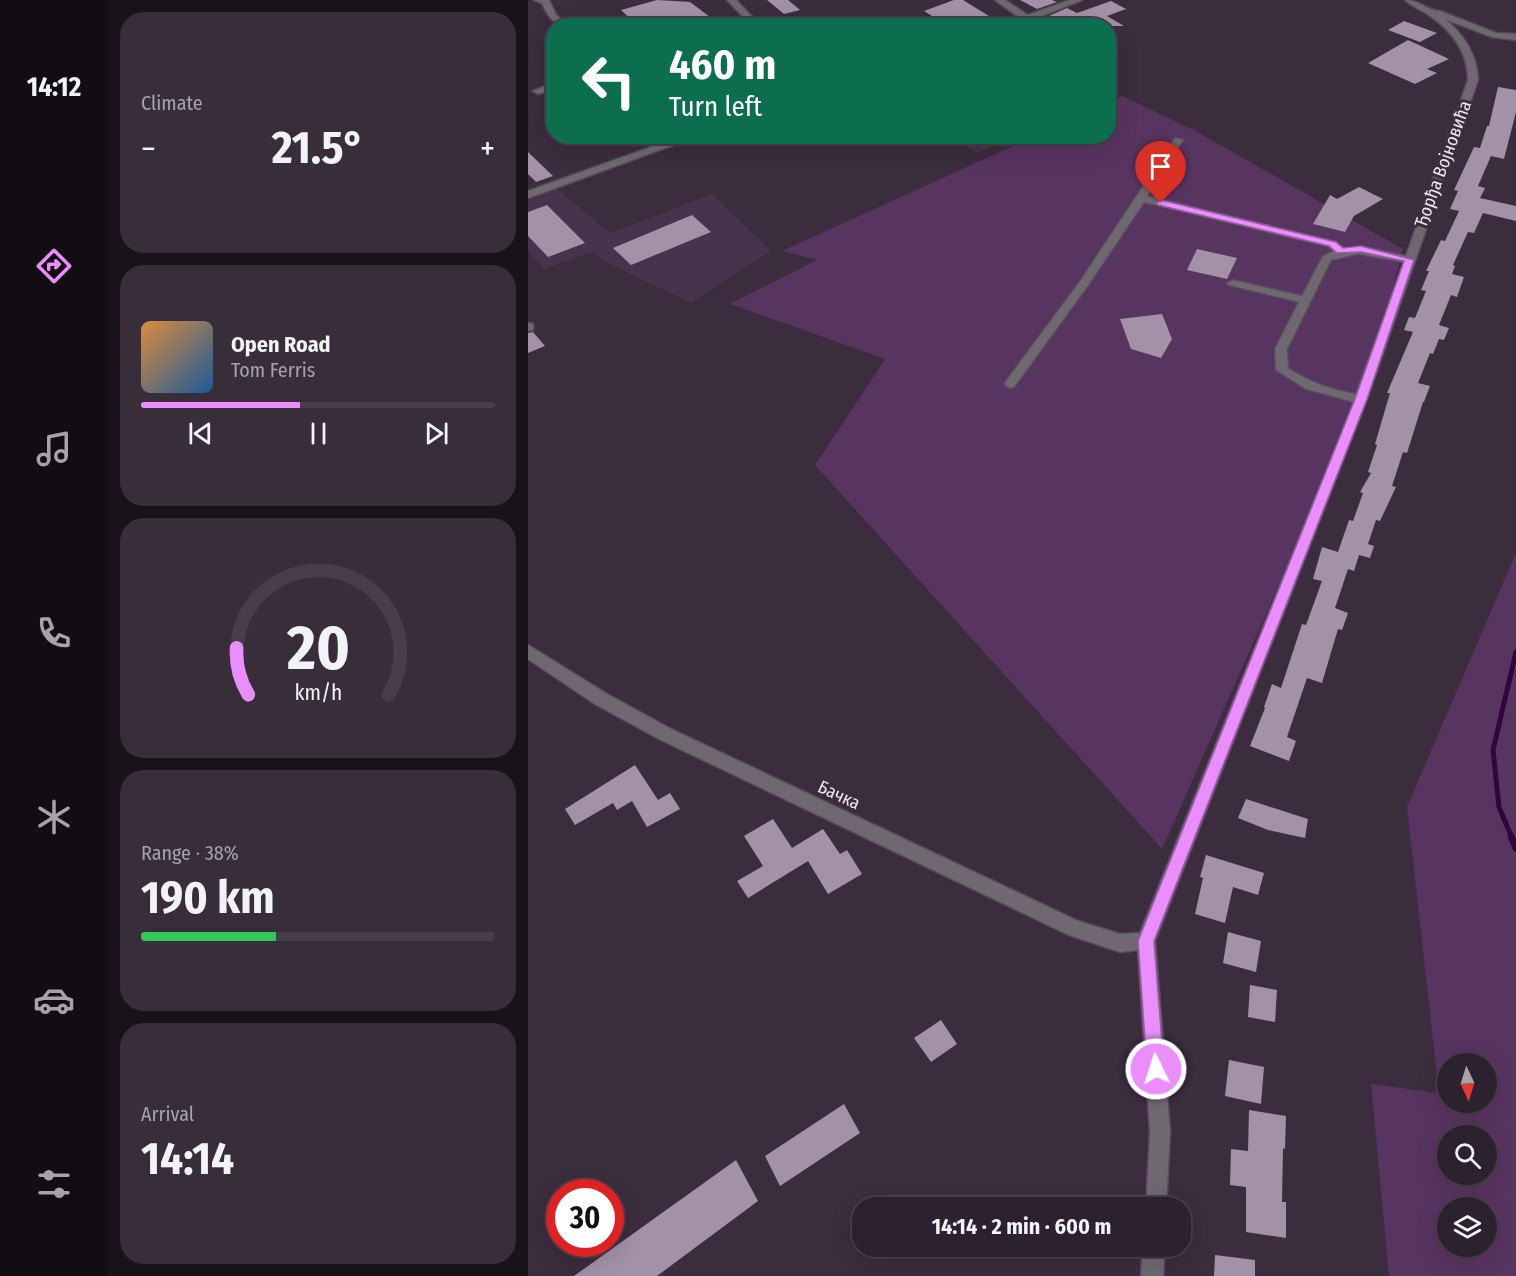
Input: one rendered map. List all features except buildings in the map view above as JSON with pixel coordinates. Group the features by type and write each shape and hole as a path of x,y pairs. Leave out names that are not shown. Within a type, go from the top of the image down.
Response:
{"street":[{"path":"538,0 545,1 555,18"},
{"path":"731,0 747,18"},
{"path":"999,0 1026,18 1078,0"},
{"name":"Ђорђа Војновића","path":"1157,1197 1160,1132 1146,941 1361,399 1473,80 1475,69 1463,44 1431,11 1409,0"},
{"path":"1431,11 1495,34 1516,37"},
{"path":"538,91 546,88"},
{"path":"1010,384 1085,282 1178,140"},
{"path":"528,195 671,144"},
{"path":"1141,198 1332,244 1340,251"},
{"path":"1361,399 1325,393 1300,383 1282,370 1281,349 1327,258 1340,251 1361,249 1409,260"},
{"path":"1233,282 1306,300"},
{"name":"Бачка","path":"528,651 601,699 665,734 1076,930 1120,943 1146,941"},
{"path":"1152,1276 1153,1257"}],"shaded area":[{"path":"1122,96 1194,130 1403,249 1370,379 1162,849 815,465 885,359 730,304 817,260 782,251 1018,144 1116,144 1116,99"},
{"path":"964,144 998,144 977,153"},
{"path":"556,188 610,233 712,194 771,251 691,303 603,261 592,252 544,269 528,251 528,199"},
{"path":"1516,553 1516,1276 1389,1276 1371,1084 1437,1093 1437,1113 1497,1113 1497,1053 1437,1053 1437,1075 1407,807"}],"waterway":[{"path":"1512,838 1499,807 1493,750 1516,652"},
{"path":"1511,836 1516,848"}],"route":[{"path":"1156,1069 1146,941 1361,399 1409,260 1361,249 1340,251 1332,244 1161,203"}]}
